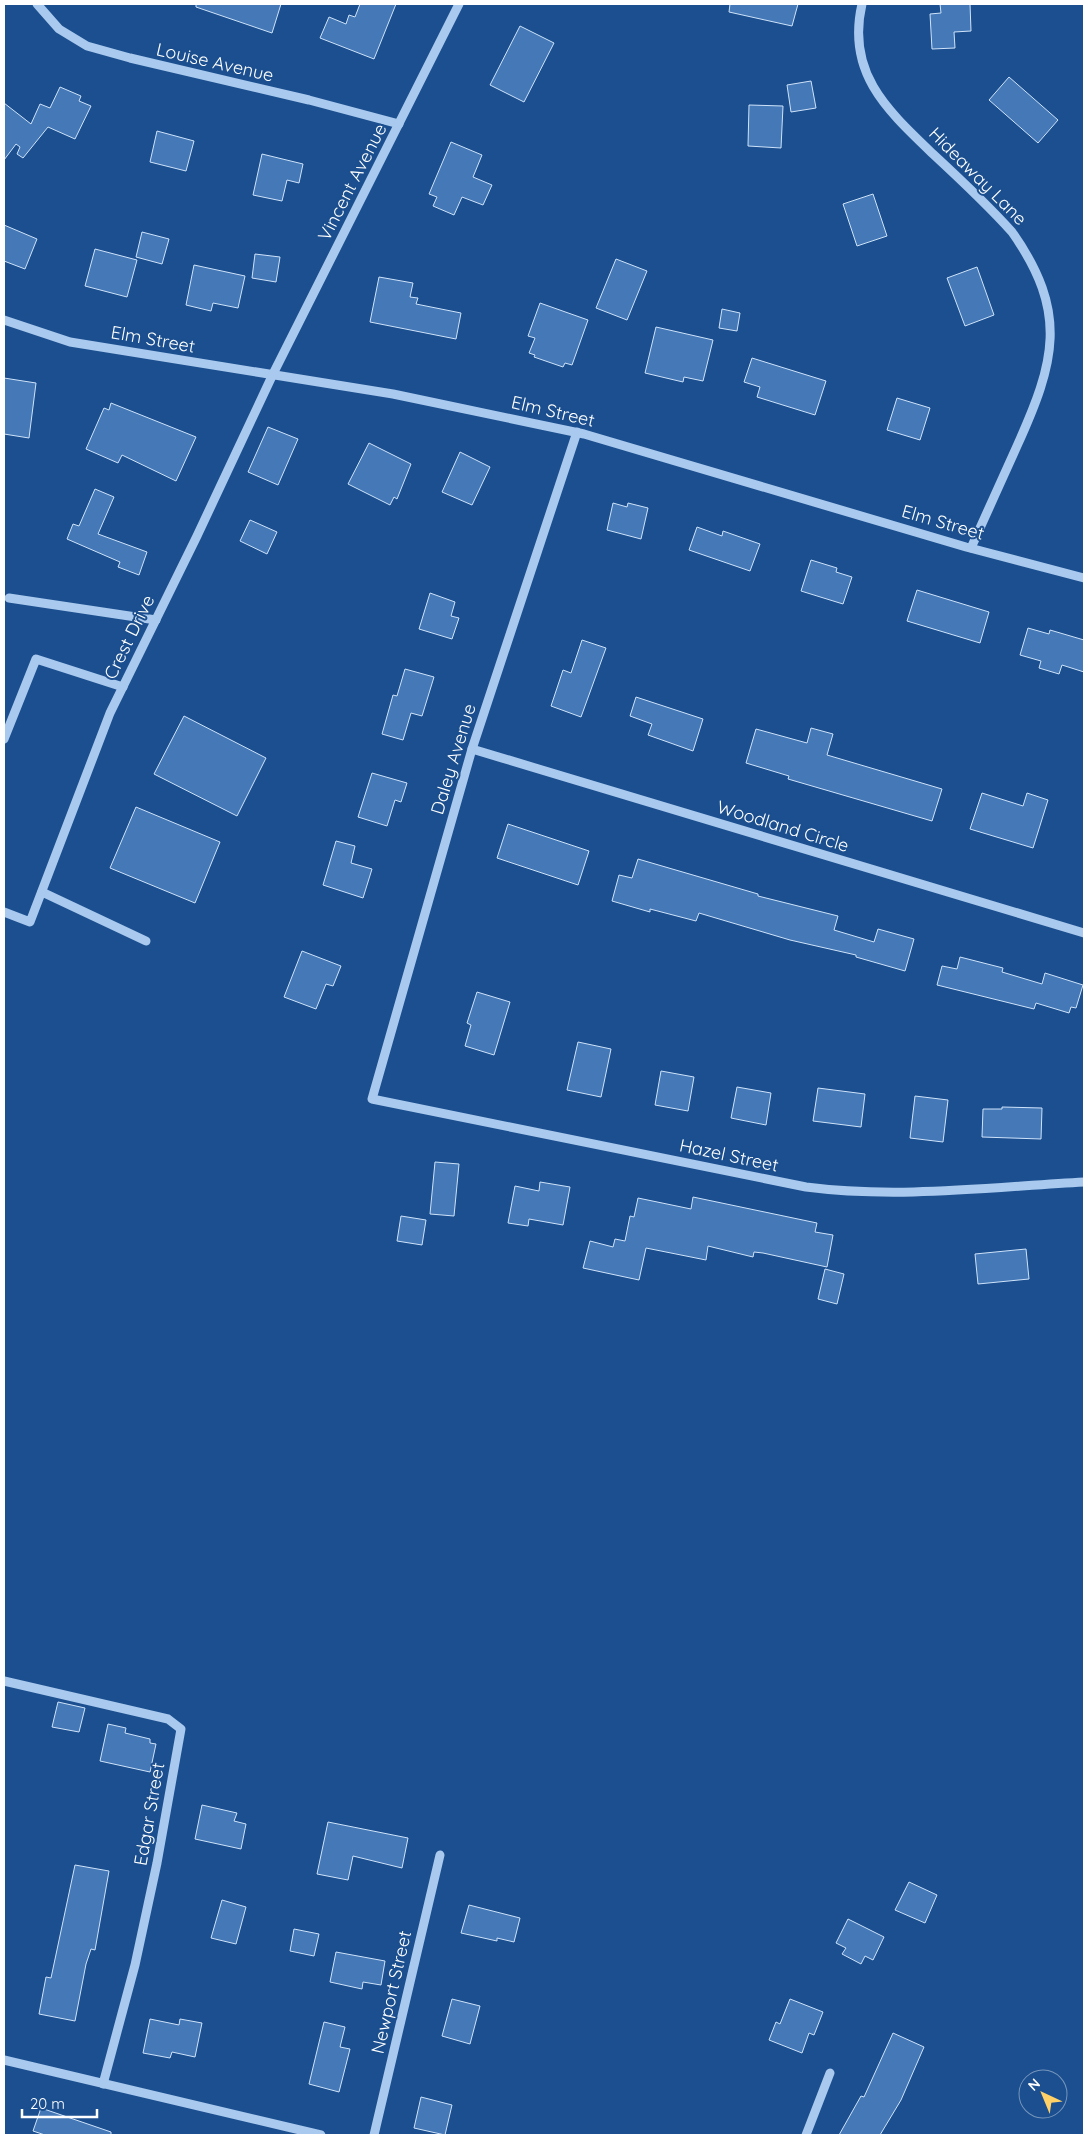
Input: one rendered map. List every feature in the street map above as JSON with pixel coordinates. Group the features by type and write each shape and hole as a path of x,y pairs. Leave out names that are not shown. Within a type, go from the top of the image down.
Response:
{"street":[{"name":"Louise Avenue","path":"37,4 59,29 87,46 399,124"},
{"name":"Vincent Avenue","path":"272,374 459,4"},
{"name":"Hideaway Lane","path":"862,4 858,28 859,46 862,64 876,94 898,120 1012,232 1027,252 1037,274 1051,325 1050,353 1039,396 971,548"},
{"name":"Elm Street","path":"4,320 70,342 393,394 577,432 971,548 1084,578"},
{"name":"Crest Drive","path":"4,912 30,922 110,713 272,374"},
{"name":"Daley Avenue","path":"372,1099 472,749 577,432"},
{"path":"9,598 156,620"},
{"path":"4,739 36,659 123,687"},
{"name":"Woodland Circle","path":"472,749 1084,933"},
{"path":"42,892 146,941"},
{"name":"Hazel Street","path":"372,1099 806,1187 848,1193 885,1193 1084,1182"},
{"name":"Edgar Street","path":"4,1681 168,1719 181,1729 157,1863 135,1965 103,2084"},
{"name":"Newport Street","path":"374,2135 440,1855"},
{"path":"4,2060 321,2135"},
{"path":"806,2135 830,2073"}],"building":[{"path":"196,4 281,4 272,33 196,7"},
{"path":"360,4 396,4 374,59 320,38 329,17 346,24 349,15 355,17"},
{"path":"730,4 798,4 792,26 729,12"},
{"path":"940,4 970,4 971,31 954,32 955,48 932,49 930,14 941,13"},
{"path":"520,26 554,43 524,102 490,85"},
{"path":"1009,77 1058,120 1038,143 989,100"},
{"path":"811,81 816,108 791,112 787,85"},
{"path":"60,87 81,96 79,101 91,106 75,139 48,127 23,158 17,154 20,147 16,144 4,160 4,103 31,124 40,104 50,108"},
{"path":"749,105 783,106 781,148 748,146"},
{"path":"157,131 194,141 186,171 150,162"},
{"path":"451,142 482,155 473,177 492,185 483,205 462,197 454,215 433,206 437,197 429,194"},
{"path":"262,154 303,164 299,183 287,180 282,201 253,195"},
{"path":"873,194 887,236 857,246 843,204"},
{"path":"4,225 37,239 25,269 4,261"},
{"path":"142,232 169,239 162,264 136,257"},
{"path":"95,249 137,260 127,297 85,286"},
{"path":"255,254 280,257 276,282 252,278"},
{"path":"616,259 647,271 627,320 596,308"},
{"path":"194,265 245,276 238,308 213,303 211,311 186,305"},
{"path":"977,267 994,315 965,326 947,278"},
{"path":"379,277 413,283 410,297 418,298 416,304 461,313 456,339 370,322"},
{"path":"540,303 588,320 572,365 565,363 563,367 534,357 535,355 529,353 535,338 528,336"},
{"path":"722,309 740,313 737,331 719,328"},
{"path":"656,327 713,340 703,381 684,377 683,382 645,373"},
{"path":"752,358 826,381 815,415 757,397 760,387 744,382"},
{"path":"4,378 36,383 29,438 4,434"},
{"path":"897,398 930,408 920,440 887,430"},
{"path":"111,403 196,437 176,481 122,455 118,463 86,449 104,408 109,410"},
{"path":"268,427 298,439 278,485 248,472"},
{"path":"369,443 411,464 397,499 394,497 390,505 348,484"},
{"path":"460,452 490,467 472,505 442,492"},
{"path":"95,489 114,497 98,534 147,552 139,575 118,567 120,562 67,539 73,524 79,526"},
{"path":"613,503 627,507 628,503 648,508 641,539 607,530"},
{"path":"250,520 277,532 267,554 240,541"},
{"path":"697,527 722,536 723,531 760,544 750,571 689,550"},
{"path":"811,560 837,568 836,572 852,577 843,604 801,591"},
{"path":"917,590 989,612 980,643 907,621"},
{"path":"430,593 455,602 451,616 459,618 452,639 419,629"},
{"path":"1028,628 1049,634 1050,630 1084,640 1084,672 1062,665 1059,674 1039,668 1041,661 1020,655"},
{"path":"582,640 606,648 581,717 551,706 563,670 571,673"},
{"path":"405,669 434,677 422,716 411,713 403,740 382,734 393,695 397,696"},
{"path":"636,697 703,719 693,751 648,735 652,724 630,716"},
{"path":"184,716 266,758 237,816 154,774"},
{"path":"811,728 833,734 827,755 942,789 932,821 788,779 789,776 746,763 756,729 807,743"},
{"path":"372,773 407,783 401,802 395,800 387,826 358,817"},
{"path":"982,793 1023,806 1027,793 1048,800 1033,848 970,829"},
{"path":"136,807 220,842 195,903 110,868"},
{"path":"508,824 589,851 578,885 497,858"},
{"path":"336,841 355,846 351,863 372,869 363,898 323,885"},
{"path":"638,859 758,894 758,896 838,916 834,930 874,942 878,929 914,939 905,971 856,957 856,955 790,940 699,913 696,921 650,909 650,912 612,901 619,875 632,878"},
{"path":"302,951 341,966 333,986 326,984 316,1009 284,997"},
{"path":"960,957 1003,968 1002,972 1042,984 1045,973 1083,985 1076,1008 1071,1007 1069,1013 1036,1003 1034,1009 937,985 942,966 957,969"},
{"path":"477,992 510,1002 494,1055 465,1046 471,1025 467,1023"},
{"path":"578,1042 611,1049 601,1097 567,1090"},
{"path":"661,1071 694,1077 688,1111 655,1105"},
{"path":"737,1087 771,1093 766,1125 731,1118"},
{"path":"818,1088 865,1094 861,1127 813,1121"},
{"path":"915,1096 948,1100 943,1142 910,1138"},
{"path":"1002,1107 1042,1108 1041,1139 982,1137 983,1109 1002,1109"},
{"path":"435,1162 459,1164 454,1216 430,1214"},
{"path":"540,1182 570,1187 563,1225 529,1219 528,1226 508,1223 515,1186 539,1191"},
{"path":"693,1197 817,1223 815,1232 833,1235 827,1267 763,1253 754,1252 753,1257 708,1246 706,1260 646,1248 639,1280 583,1268 590,1241 613,1247 615,1239 625,1241 630,1216 634,1217 638,1198 691,1209"},
{"path":"401,1216 426,1220 422,1245 397,1241"},
{"path":"1026,1249 1029,1279 978,1284 975,1254"},
{"path":"825,1269 844,1274 837,1304 818,1299"},
{"path":"58,1702 85,1708 79,1732 52,1727"},
{"path":"108,1724 126,1728 125,1733 150,1739 150,1743 156,1744 150,1772 100,1761"},
{"path":"202,1805 237,1813 234,1821 246,1824 241,1849 195,1839"},
{"path":"328,1822 408,1838 402,1868 353,1856 348,1880 317,1874"},
{"path":"75,1865 109,1871 95,1950 91,1949 86,1964 75,2021 39,2014 46,1977 51,1978"},
{"path":"909,1882 937,1895 925,1923 895,1910"},
{"path":"222,1900 246,1907 236,1944 211,1938"},
{"path":"469,1905 520,1918 514,1942 497,1938 497,1941 461,1933"},
{"path":"848,1919 884,1937 873,1960 865,1956 861,1964 842,1954 846,1948 836,1943"},
{"path":"294,1929 319,1934 314,1956 290,1951"},
{"path":"336,1952 385,1961 381,1985 363,1982 362,1989 330,1982"},
{"path":"452,1999 480,2006 470,2044 442,2036"},
{"path":"790,1999 823,2012 814,2035 809,2033 802,2053 769,2040 776,2022 780,2024"},
{"path":"150,2019 179,2025 180,2019 202,2023 195,2057 172,2052 170,2058 143,2053"},
{"path":"324,2022 345,2027 340,2047 350,2049 339,2092 309,2084"},
{"path":"893,2033 924,2047 901,2100 880,2135 839,2135 861,2096 864,2097"},
{"path":"421,2097 452,2105 445,2135 414,2128"},
{"path":"41,2108 111,2132 111,2135 45,2135 33,2131"}]}
